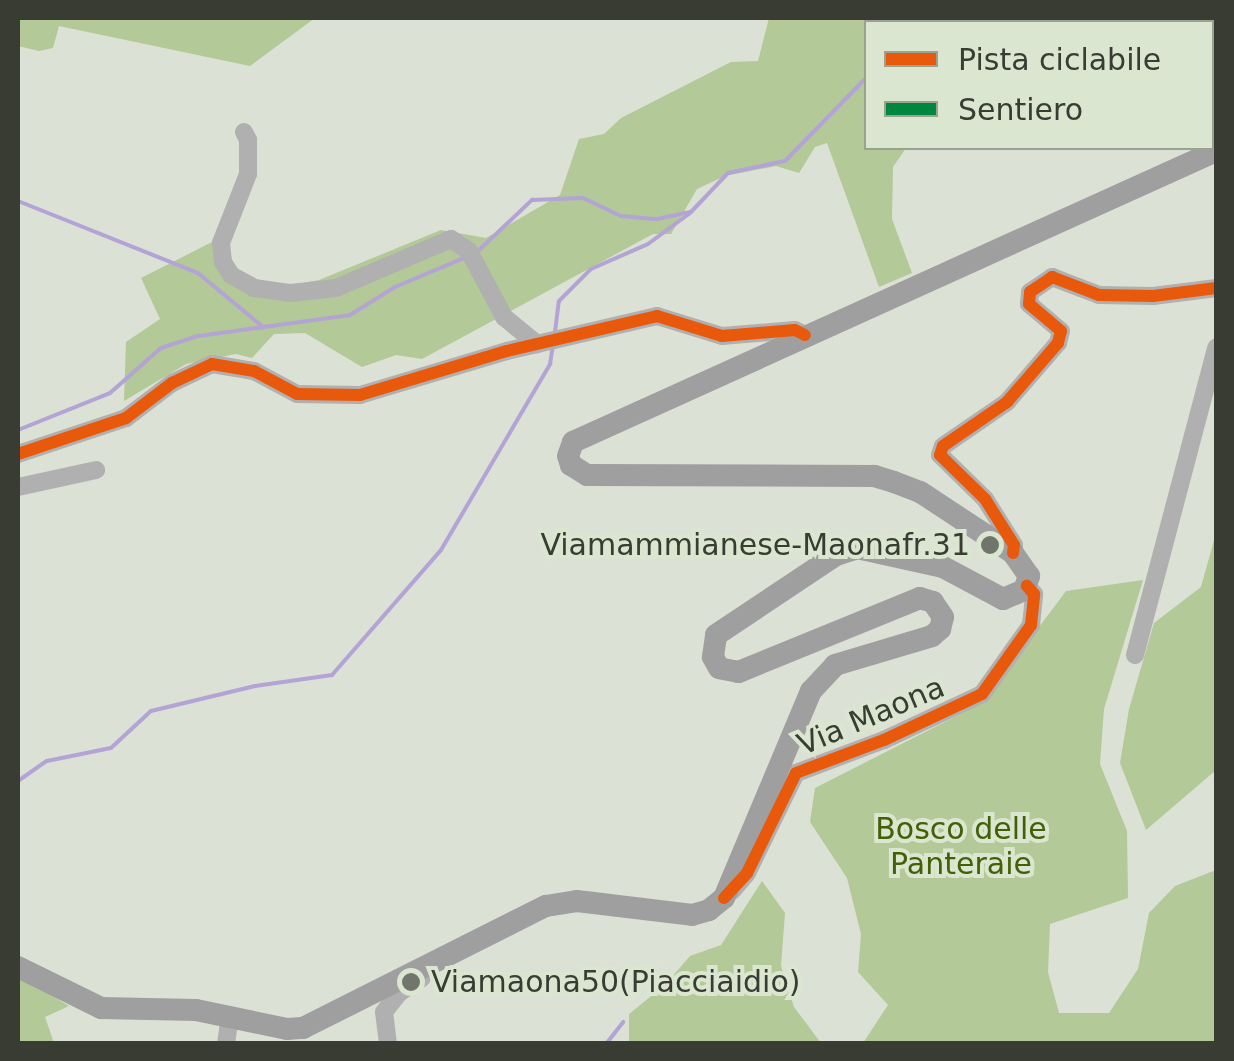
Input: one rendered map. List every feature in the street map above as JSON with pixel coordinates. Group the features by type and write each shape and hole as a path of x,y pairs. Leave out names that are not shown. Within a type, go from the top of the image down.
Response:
{"main road":[{"path":"1012,553 920,492 874,476 587,475 571,465 569,452 580,437 1216,151"},
{"name":"Via Maona","path":"724,898 811,691 835,665 932,636 940,629 942,617 933,602 920,598 739,672 720,668 713,658 716,635 836,555 857,548 943,568 1003,599 1016,596 1027,586 1027,570 1012,553"},
{"path":"18,967 100,1008 196,1010 287,1029 303,1028 546,906 577,901 692,915 724,898"}],"street":[{"path":"244,132 248,140 248,174 222,243 223,262 231,274 254,288 291,293 336,288 452,239 469,251 504,317 536,344"},
{"path":"1012,553 1014,545 985,499 940,455 943,446 1008,402 1058,343 1061,331 1029,304 1030,292 1052,277 1098,295 1154,296 1216,288"},
{"path":"18,454 126,418 172,383 212,364 254,370 296,394 360,395 536,344 657,316 722,336 794,330 805,335"},
{"path":"1135,656 1216,348"},
{"path":"18,487 96,470"},
{"name":"Via Maona","path":"724,898 747,873 796,773 961,707 982,694 1030,625 1034,594 1027,586"},
{"path":"388,1044 382,1024 390,1002 436,964"},
{"path":"226,1044 230,1016"}],"green space":[{"path":"18,18 315,18 250,66 59,26 53,48 39,51 18,46"},
{"path":"769,18 908,18 864,20 864,150 905,150 893,167 892,219 912,273 879,287 827,143 815,147 799,173 776,166 725,176 697,189 671,234 653,234 422,359 396,355 362,367 305,333 274,334 252,358 236,354 186,364 124,401 126,342 160,319 141,278 216,240 227,260 246,278 274,289 319,280 441,230 486,238 560,195 579,139 604,134 621,118 731,62 758,61"},
{"name":"Bosco delle Panteraie","path":"1216,533 1216,770 1146,830 1120,763 1129,709 1154,623 1201,587"},
{"name":"Bosco delle Panteraie","path":"1143,580 1104,709 1100,764 1127,831 1128,898 1050,924 1048,972 1059,1013 1109,1013 1138,969 1149,913 1175,886 1216,870 1216,1043 863,1043 888,1005 858,972 861,934 847,878 810,822 815,788 982,703 1066,591"},
{"path":"762,881 785,913 781,966 794,1007 821,1043 629,1043 629,1014 665,985 690,956 721,945"},
{"path":"18,975 69,1006 45,1017 54,1043 18,1043"}],"waterway":[{"path":"475,254 532,200 583,198 621,216 657,219 691,212 728,173 785,161 864,80"},
{"path":"18,201 198,273 263,327"},
{"path":"555,332 559,301 591,269 648,244 690,213"},
{"path":"18,430 110,393 161,348 199,336 350,315 395,287 466,257"},
{"path":"18,781 47,761 111,748 151,711 255,686 332,675 441,550 550,364 553,346"},
{"path":"606,1044 623,1022"}],"cycle path":[{"path":"1013,553 1014,545 985,499 940,455 943,446 1007,402 1058,343 1061,331 1029,304 1030,292 1052,277 1099,295 1153,296 1216,288"},
{"path":"18,454 126,418 172,383 212,364 254,371 297,394 360,395 507,351 657,316 722,336 795,330 805,335"},
{"path":"724,898 747,873 796,773 884,740 982,694 1031,625 1034,594 1027,586"}],"place":[{"name":"Viamammianese-Maonafr.31","path":"990,545"},
{"name":"Viamaona50(Piacciaidio)","path":"411,982"}]}
